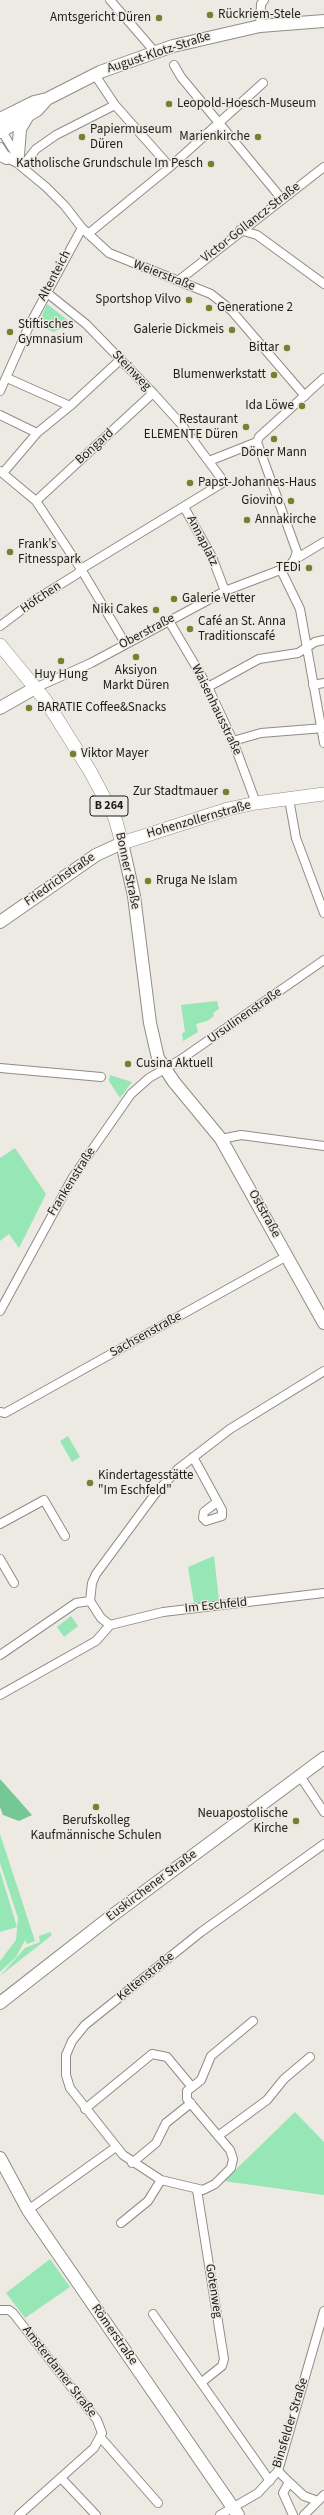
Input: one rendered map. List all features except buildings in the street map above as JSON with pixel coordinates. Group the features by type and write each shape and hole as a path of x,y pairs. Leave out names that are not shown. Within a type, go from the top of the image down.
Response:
{"main road":[{"name":"B 264","path":"0,644 35,688"},
{"name":"Bonner Straße","path":"35,688 46,701 116,818 122,843"},
{"name":"Hohenzollernstraße","path":"122,843 217,812 256,803 324,794"}],"street":[{"path":"110,0 155,52"},
{"path":"260,26 261,4 264,0"},
{"name":"August-Klotz-Straße","path":"0,128 34,102 47,99 94,75 155,52 215,34 260,26 324,20"},
{"path":"174,65 181,77 221,123 281,198"},
{"path":"94,75 115,105 170,167"},
{"path":"88,234 221,123 262,83"},
{"name":"August-Klotz-Straße","path":"0,128 27,117 37,110 47,99"},
{"path":"11,157 36,149 56,135 115,105"},
{"path":"11,157 20,129 27,117"},
{"name":"Weierstraße","path":"0,128 11,157 65,206 82,228 109,253 127,262 178,280 211,294 231,310 305,396"},
{"name":"Victor-Gollancz-Straße","path":"178,280 281,198 324,167"},
{"name":"Altenteich","path":"0,391 46,292 82,228"},
{"path":"240,230 257,235 324,284"},
{"name":"Steinweg","path":"46,292 86,324 153,393 208,460 224,482 219,485"},
{"path":"120,360 70,406 37,433 1,472 36,501 81,569 125,643"},
{"path":"7,378 70,406"},
{"path":"294,560 297,552 257,442 259,437 323,380"},
{"name":"Bongard","path":"36,501 153,393"},
{"path":"0,415 37,433"},
{"path":"208,460 257,442"},
{"name":"Annaplatz","path":"219,485 184,507 212,557 225,592"},
{"name":"Höfchen","path":"0,626 32,602 77,574 81,569 184,507"},
{"name":"Oberstraße","path":"0,708 35,688 91,663 125,643 225,592 288,567 294,560 324,542"},
{"path":"281,570 300,609 324,744"},
{"name":"Waisenhausstraße","path":"169,621 208,687 233,741 256,803"},
{"path":"208,687 259,659 298,653 307,646 324,640"},
{"path":"313,686 324,683"},
{"path":"233,741 261,732 322,728"},
{"path":"289,799 296,838 324,913"},
{"name":"Friedrichstraße","path":"0,922 96,855 122,843"},
{"name":"Bonner Straße","path":"122,843 134,896 155,1051 164,1069"},
{"name":"Ursulinenstraße","path":"164,1069 324,960"},
{"path":"0,1068 101,1077"},
{"name":"Oststraße","path":"164,1069 221,1139 324,1323"},
{"name":"Frankenstraße","path":"0,1310 2,1298 62,1194 121,1105 139,1085 164,1069"},
{"path":"221,1139 240,1135 324,1146"},
{"name":"Sachsenstraße","path":"2,1413 287,1256"},
{"path":"2,1691 96,1641 110,1625 100,1618 90,1601 92,1583 105,1560 155,1494 193,1457 230,1429 324,1371"},
{"path":"193,1457 217,1502"},
{"path":"0,1524 44,1500 65,1536"},
{"path":"0,1559 14,1583"},
{"name":"Im Eschfeld","path":"110,1625 172,1611 324,1593"},
{"path":"0,1655 76,1603 90,1601"},
{"name":"Euskirchener Straße","path":"0,2003 109,1918 324,1758"},
{"path":"300,1776 324,1812"},
{"name":"Keltenstraße","path":"197,2190 161,2180 132,2163 116,2147 70,2088 64,2067 66,2055 78,2032 200,1932 324,1844"},
{"path":"197,2190 209,2188 215,2184 234,2163 230,2150 187,2099 187,2091 202,2080 211,2056 253,2021"},
{"path":"85,2109 152,2054 167,2057 192,2087"},
{"path":"218,2136 239,2119 250,2114 267,2100 284,2079 310,2057"},
{"path":"132,2163 156,2143 166,2123 191,2103"},
{"path":"28,2210 116,2147"},
{"name":"Römerstraße","path":"0,2158 28,2210 236,2511"},
{"path":"121,2223 148,2201 161,2180"},
{"name":"Gotenweg","path":"197,2190 224,2359 222,2366 202,2382"},
{"name":"Amsterdamer Straße","path":"3,2309 96,2420 100,2426 101,2438 158,2503"},
{"name":"Binsfelder Straße","path":"220,2515 236,2511 258,2493 278,2471 324,2311"},
{"path":"153,2314 270,2481"},
{"path":"19,2515 94,2448 101,2438"},
{"path":"278,2471 304,2496 321,2498"},
{"path":"61,2478 96,2515"},
{"path":"289,2482 283,2493 293,2515"},
{"path":"304,2515 321,2498"}],"green space":[{"path":"47,304 70,322 66,327 53,332 38,324"},
{"path":"217,1001 219,1009 213,1013 214,1016 207,1021 196,1024 198,1032 183,1041 182,1033 185,1032 181,1005"},
{"path":"110,1075 132,1082 120,1098 109,1081"},
{"path":"15,1148 46,1194 19,1248 9,1234 0,1241 0,1158"},
{"path":"68,1436 80,1457 72,1462 60,1441"},
{"path":"214,1556 219,1600 194,1603 188,1567"},
{"path":"71,1616 78,1626 64,1637 57,1627"},
{"path":"0,1779 32,1815 19,1821 3,1815 0,1807"},
{"path":"0,1834 35,1941 27,1944 25,1940 16,1957 0,1972 0,1961 16,1940 18,1918 0,1863"},
{"path":"0,1871 17,1927 0,1932"},
{"path":"50,1932 52,1935 0,1976 25,1948 40,1942 39,1936"},
{"path":"295,2112 324,2142 324,2195 224,2181"},
{"path":"50,2259 70,2287 25,2318 6,2293"}],"place":[{"name":"Rückriem-Stele","path":"210,15"},
{"name":"Amtsgericht Düren","path":"159,18"},
{"name":"Leopold-Hoesch-Museum","path":"169,104"},
{"name":"Papiermuseum Düren","path":"82,137"},
{"name":"Marienkirche","path":"258,137"},
{"name":"Katholische Grundschule Im Pesch","path":"211,164"},
{"name":"Sportshop Vilvo","path":"189,300"},
{"name":"Generatione 2","path":"209,308"},
{"name":"Galerie Dickmeis","path":"232,330"},
{"name":"Stiftisches Gymnasium","path":"10,332"},
{"name":"Bittar","path":"287,348"},
{"name":"Blumenwerkstatt","path":"274,375"},
{"name":"Ida Löwe","path":"302,406"},
{"name":"Restaurant ELEMENTE Düren","path":"246,427"},
{"name":"Döner Mann","path":"274,439"},
{"name":"Papst-Johannes-Haus","path":"190,483"},
{"name":"Giovino","path":"291,501"},
{"name":"Annakirche","path":"247,520"},
{"name":"Frank’s Fitnesspark","path":"10,552"},
{"name":"TEDi","path":"309,568"},
{"name":"Galerie Vetter","path":"174,599"},
{"name":"Niki Cakes","path":"156,610"},
{"name":"Café an St. Anna Traditionscafé","path":"190,629"},
{"name":"Aksiyon Markt Düren","path":"136,657"},
{"name":"Huy Hung","path":"61,661"},
{"name":"BARATIE Coffee&Snacks","path":"29,708"},
{"name":"Viktor Mayer","path":"73,754"},
{"name":"Zur Stadtmauer","path":"226,792"},
{"name":"Rruga Ne Islam","path":"148,881"},
{"name":"Cusina Aktuell","path":"128,1064"},
{"name":"Kindertagesstätte \"Im Eschfeld\"","path":"90,1483"},
{"name":"Berufskolleg Kaufmännische Schulen","path":"96,1807"},
{"name":"Neuapostolische Kirche","path":"296,1821"}]}
